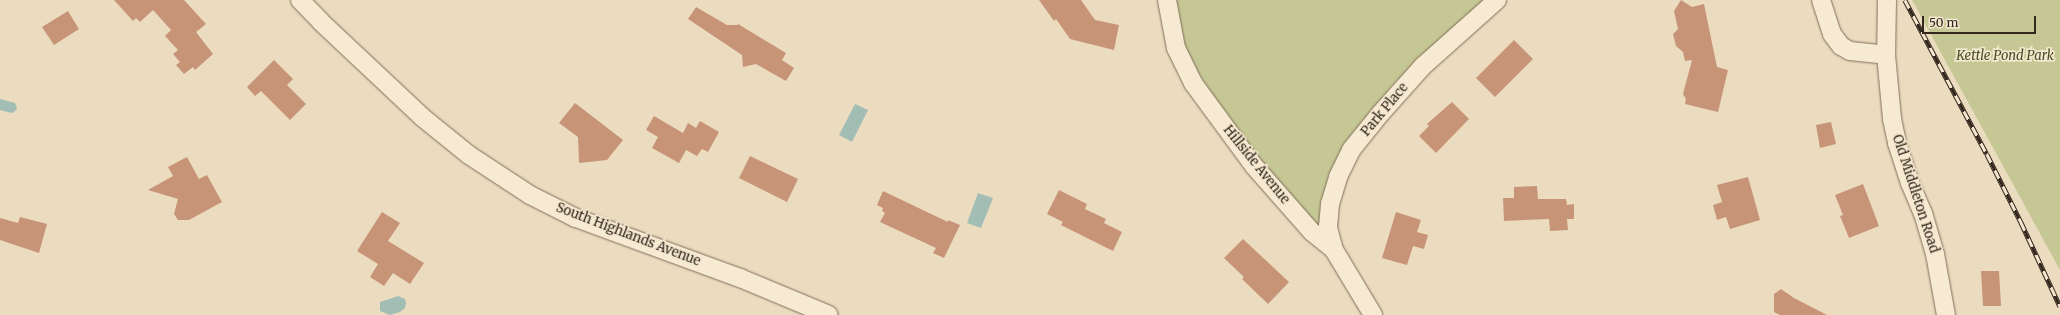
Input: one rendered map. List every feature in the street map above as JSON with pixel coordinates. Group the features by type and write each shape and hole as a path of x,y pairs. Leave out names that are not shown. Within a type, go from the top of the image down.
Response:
{"street":[{"name":"South Highlands Avenue","path":"300,0 321,22 422,117 469,155 530,195 576,218 740,278 829,315"},
{"name":"Hillside Avenue","path":"1167,0 1176,48 1193,83 1254,166 1312,232 1334,250 1373,315"},
{"name":"Park Place","path":"1334,250 1328,227 1330,204 1338,177 1352,150 1381,113 1423,66 1497,0"},
{"path":"1820,0 1832,34 1841,46 1850,51 1886,55"},
{"name":"Old Middleton Road","path":"1887,0 1886,55 1888,88 1897,143 1910,183 1923,213 1935,254 1946,315"}],"green space":[{"path":"1172,0 1488,0 1393,84 1335,164 1325,235 1246,148 1181,45"},
{"name":"Kettle Pond Park","path":"1912,0 2060,0 2060,270"}],"water":[{"path":"0,99 15,103 17,108 12,113 0,110"},
{"path":"855,104 868,110 852,142 839,135"},
{"path":"978,193 993,198 981,228 967,223"},
{"path":"398,296 405,299 405,308 400,312 390,315 380,311 380,302"}],"building":[{"path":"114,0 184,0 206,24 196,32 213,54 195,70 193,67 184,74 176,65 180,62 173,54 178,50 165,36 171,30 153,10 140,22 136,18 133,21"},
{"path":"1039,0 1081,0 1095,20 1119,25 1114,50 1070,39 1056,19 1054,21"},
{"path":"1681,0 1692,7 1704,4 1717,67 1728,70 1718,112 1685,104 1686,99 1683,94 1692,60 1685,61 1683,52 1676,46 1673,34 1678,29 1674,11"},
{"path":"696,7 727,25 738,24 786,53 782,60 794,68 786,81 756,64 743,67 742,55 688,19"},
{"path":"68,11 79,29 54,45 42,27"},
{"path":"1514,40 1533,59 1495,97 1476,78"},
{"path":"274,60 293,79 287,85 306,104 290,120 261,91 255,96 247,87"},
{"path":"1452,102 1469,119 1436,153 1419,136 1429,126 1427,124"},
{"path":"575,103 623,140 607,160 579,163 578,137 559,123"},
{"path":"654,116 683,133 688,123 696,128 700,121 719,132 708,152 702,149 697,156 686,150 679,163 652,148 658,137 646,130"},
{"path":"1831,122 1836,144 1820,148 1816,125"},
{"path":"750,156 798,179 787,202 739,178"},
{"path":"187,157 199,179 207,175 222,202 189,220 178,220 174,214 178,199 148,190 173,176 168,167"},
{"path":"1748,177 1760,220 1730,229 1726,217 1717,220 1713,205 1722,202 1717,185"},
{"path":"1863,184 1879,226 1849,238 1840,216 1843,215 1835,195"},
{"path":"1537,186 1538,199 1566,199 1567,205 1574,204 1574,219 1567,219 1568,230 1550,231 1549,219 1504,221 1503,198 1514,198 1514,187"},
{"path":"1059,190 1087,204 1085,209 1106,219 1104,223 1122,232 1113,251 1061,225 1063,222 1047,214"},
{"path":"883,191 948,222 948,220 960,225 944,258 933,253 936,248 880,222 885,213 882,211 883,208 877,205"},
{"path":"382,212 400,223 388,241 424,263 410,284 393,273 384,286 370,277 378,264 357,251"},
{"path":"1396,212 1421,220 1417,232 1428,235 1424,249 1413,246 1407,265 1382,258"},
{"path":"20,217 47,224 39,253 0,240 0,218 18,223"},
{"path":"1243,239 1289,282 1268,304 1242,279 1244,277 1224,258"},
{"path":"1981,271 1999,271 2001,306 1983,306"},
{"path":"1781,289 1794,298 1827,315 1780,315 1774,312 1774,294"}],"railway":[{"path":"1905,0 1987,154 2021,222 2060,306"}]}
